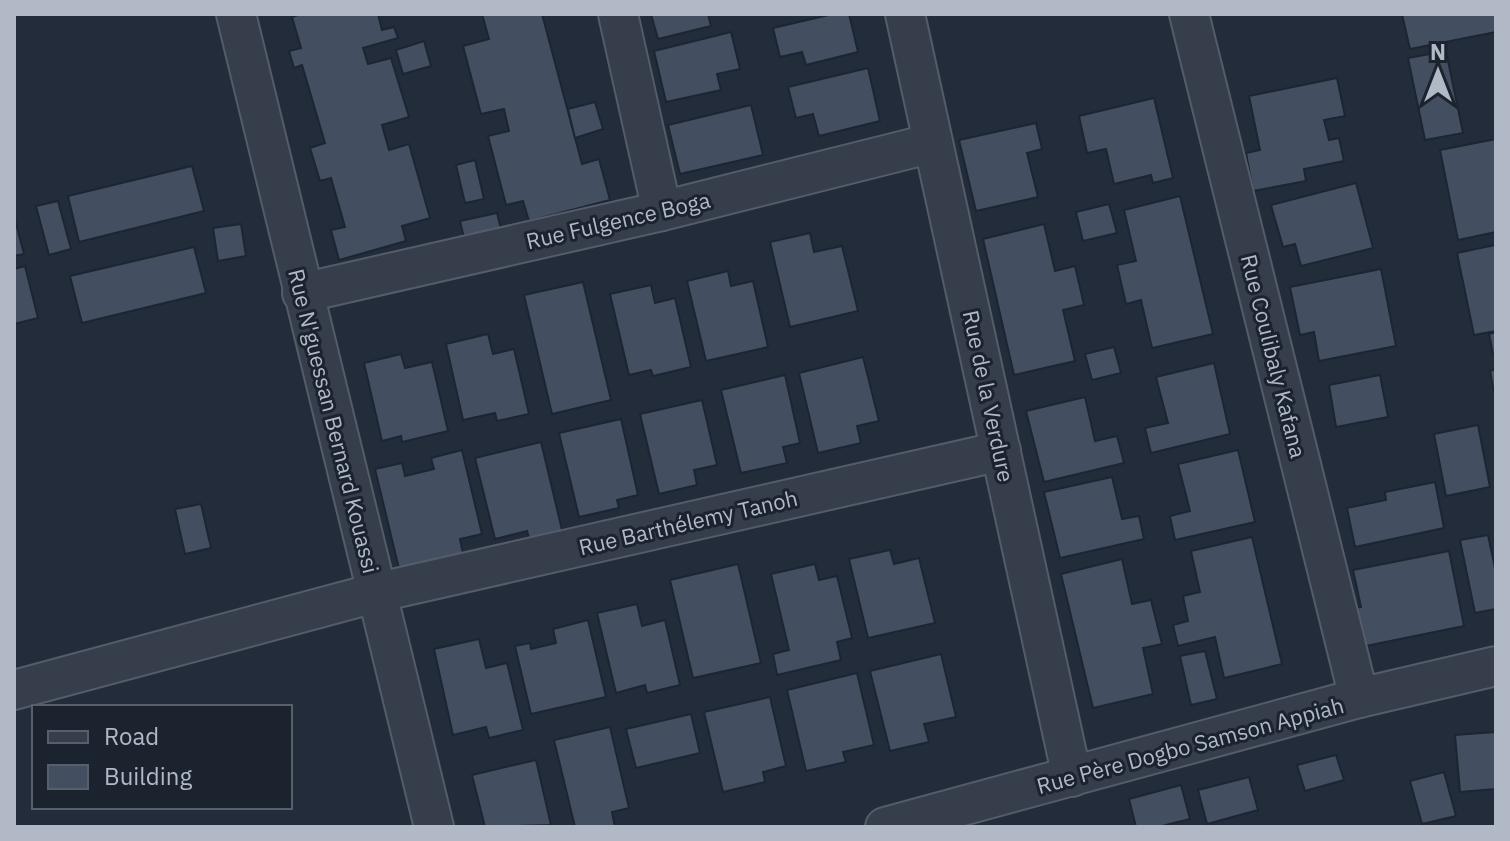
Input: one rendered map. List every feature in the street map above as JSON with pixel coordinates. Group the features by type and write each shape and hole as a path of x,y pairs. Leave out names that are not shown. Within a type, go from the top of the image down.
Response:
{"street":[{"name":"Rue N'guessan Bernard Kouassi","path":"236,14 434,827"},
{"path":"618,14 662,211"},
{"name":"Rue de la Verdure","path":"905,14 1072,777"},
{"name":"Rue Coulibaly Kafana","path":"1189,14 1359,698"},
{"name":"Rue Fulgence Boga","path":"302,293 662,211 933,143"},
{"name":"Rue Barthélemy Tanoh","path":"14,690 375,593 1001,451"},
{"name":"Rue Père Dogbo Samson Appiah","path":"898,825 1359,698 1496,666"}],"building":[{"path":"301,14 378,14 382,30 394,27 398,38 363,48 368,64 391,58 409,117 382,125 389,150 409,144 430,218 402,226 406,241 339,260 331,230 345,227 331,178 320,181 310,148 325,143 302,65 294,68 289,51 301,48 292,17"},
{"path":"482,14 542,14 582,164 599,159 610,200 529,221 523,201 506,205 488,136 509,131 504,109 481,114 463,46 489,39"},
{"path":"651,14 708,14 711,26 658,39"},
{"path":"833,14 849,14 858,52 806,65 802,52 780,57 773,28"},
{"path":"1402,14 1496,14 1496,32 1410,49"},
{"path":"731,32 740,69 717,74 721,90 666,102 654,51"},
{"path":"424,41 431,66 403,74 396,50"},
{"path":"1446,51 1463,133 1425,140 1408,58"},
{"path":"868,68 880,121 819,136 813,114 796,118 788,87"},
{"path":"1337,78 1345,116 1324,120 1329,140 1339,138 1344,161 1304,169 1306,181 1253,191 1246,153 1260,150 1249,96"},
{"path":"1154,98 1173,178 1153,183 1151,175 1114,184 1106,149 1087,153 1079,116"},
{"path":"595,102 603,129 575,138 568,109"},
{"path":"751,105 763,155 680,174 668,125"},
{"path":"1036,123 1042,149 1027,153 1038,197 976,211 959,140"},
{"path":"1496,139 1496,232 1458,240 1440,150"},
{"path":"475,160 484,199 465,203 456,165"},
{"path":"192,166 204,211 79,242 68,196"},
{"path":"1356,183 1373,248 1301,266 1295,244 1283,247 1271,205"},
{"path":"1180,196 1213,334 1152,348 1141,300 1126,304 1117,265 1136,261 1124,210"},
{"path":"58,201 71,249 49,255 36,206"},
{"path":"1109,204 1117,233 1083,241 1076,212"},
{"path":"497,213 502,233 465,242 460,221"},
{"path":"14,216 24,254 14,256"},
{"path":"241,224 246,256 218,261 213,228"},
{"path":"1044,224 1055,271 1075,266 1084,305 1063,310 1075,361 1014,375 983,239"},
{"path":"810,233 814,252 842,246 858,311 790,327 770,242"},
{"path":"1495,245 1496,331 1474,335 1457,253"},
{"path":"194,247 206,293 82,323 70,276"},
{"path":"25,266 38,318 14,324 14,269"},
{"path":"1381,269 1396,346 1319,361 1314,332 1300,335 1290,287"},
{"path":"728,271 731,286 753,281 768,347 706,361 687,281"},
{"path":"583,282 611,400 552,414 524,295"},
{"path":"651,285 655,303 675,298 691,367 653,376 651,370 629,375 610,294"},
{"path":"1496,332 1496,353 1493,354 1489,334"},
{"path":"488,334 493,354 514,349 529,414 497,421 495,413 463,420 446,344"},
{"path":"1114,347 1121,373 1092,380 1085,354"},
{"path":"401,354 405,368 432,362 448,431 402,442 401,436 382,441 364,363"},
{"path":"863,357 879,421 857,426 861,443 818,453 799,373"},
{"path":"1214,363 1230,434 1151,453 1145,428 1168,423 1156,377"},
{"path":"1496,369 1496,403 1490,371"},
{"path":"785,375 800,443 783,447 787,463 741,473 721,390"},
{"path":"1380,375 1388,417 1336,427 1329,385"},
{"path":"1085,397 1095,441 1117,436 1124,463 1044,482 1026,411"},
{"path":"702,400 717,465 694,470 697,485 659,494 640,414"},
{"path":"621,419 638,495 617,500 619,508 579,517 559,433"},
{"path":"1478,425 1490,487 1446,496 1434,434"},
{"path":"541,442 563,534 530,541 527,531 495,539 475,458"},
{"path":"462,450 482,534 460,539 464,558 402,581 375,469 402,463 405,476 434,469 431,458"},
{"path":"1238,450 1255,522 1175,540 1170,516 1190,511 1178,464"},
{"path":"1112,477 1122,519 1139,516 1144,539 1060,558 1044,492"},
{"path":"1435,482 1444,528 1355,547 1347,508 1386,500 1385,492"},
{"path":"201,504 211,548 185,554 175,509"},
{"path":"1488,535 1496,573 1496,609 1475,613 1460,540"},
{"path":"1252,537 1282,664 1224,678 1215,637 1178,646 1173,625 1188,621 1183,596 1200,592 1191,551"},
{"path":"890,550 894,564 919,558 935,623 868,638 849,559"},
{"path":"1449,551 1464,626 1351,649 1344,610 1361,607 1353,570"},
{"path":"1122,559 1132,604 1151,600 1162,644 1143,648 1153,694 1093,708 1061,574"},
{"path":"738,564 761,663 693,678 670,580"},
{"path":"815,564 819,580 837,576 852,638 837,642 841,660 777,675 773,654 789,650 771,574"},
{"path":"637,604 642,626 665,620 680,685 647,693 645,685 616,693 597,613"},
{"path":"588,620 606,697 531,714 515,646 530,643 531,649 556,643 553,629"},
{"path":"479,639 486,668 507,663 523,730 489,738 486,727 453,735 434,649"},
{"path":"1205,651 1217,699 1191,705 1180,656"},
{"path":"941,654 956,717 924,724 929,742 890,751 870,671"},
{"path":"857,673 874,745 843,752 846,762 806,771 787,690"},
{"path":"770,697 786,766 763,772 765,782 723,792 704,712"},
{"path":"691,714 700,753 636,768 626,729"},
{"path":"610,727 629,808 612,812 615,827 575,827 554,740"},
{"path":"1496,732 1496,789 1460,792 1455,735"},
{"path":"1336,755 1344,780 1305,791 1297,765"},
{"path":"536,760 551,825 485,827 472,775"},
{"path":"1444,772 1456,816 1422,824 1410,781"},
{"path":"1249,777 1258,810 1207,824 1198,790"},
{"path":"1181,785 1190,819 1158,827 1136,827 1129,799"}]}
